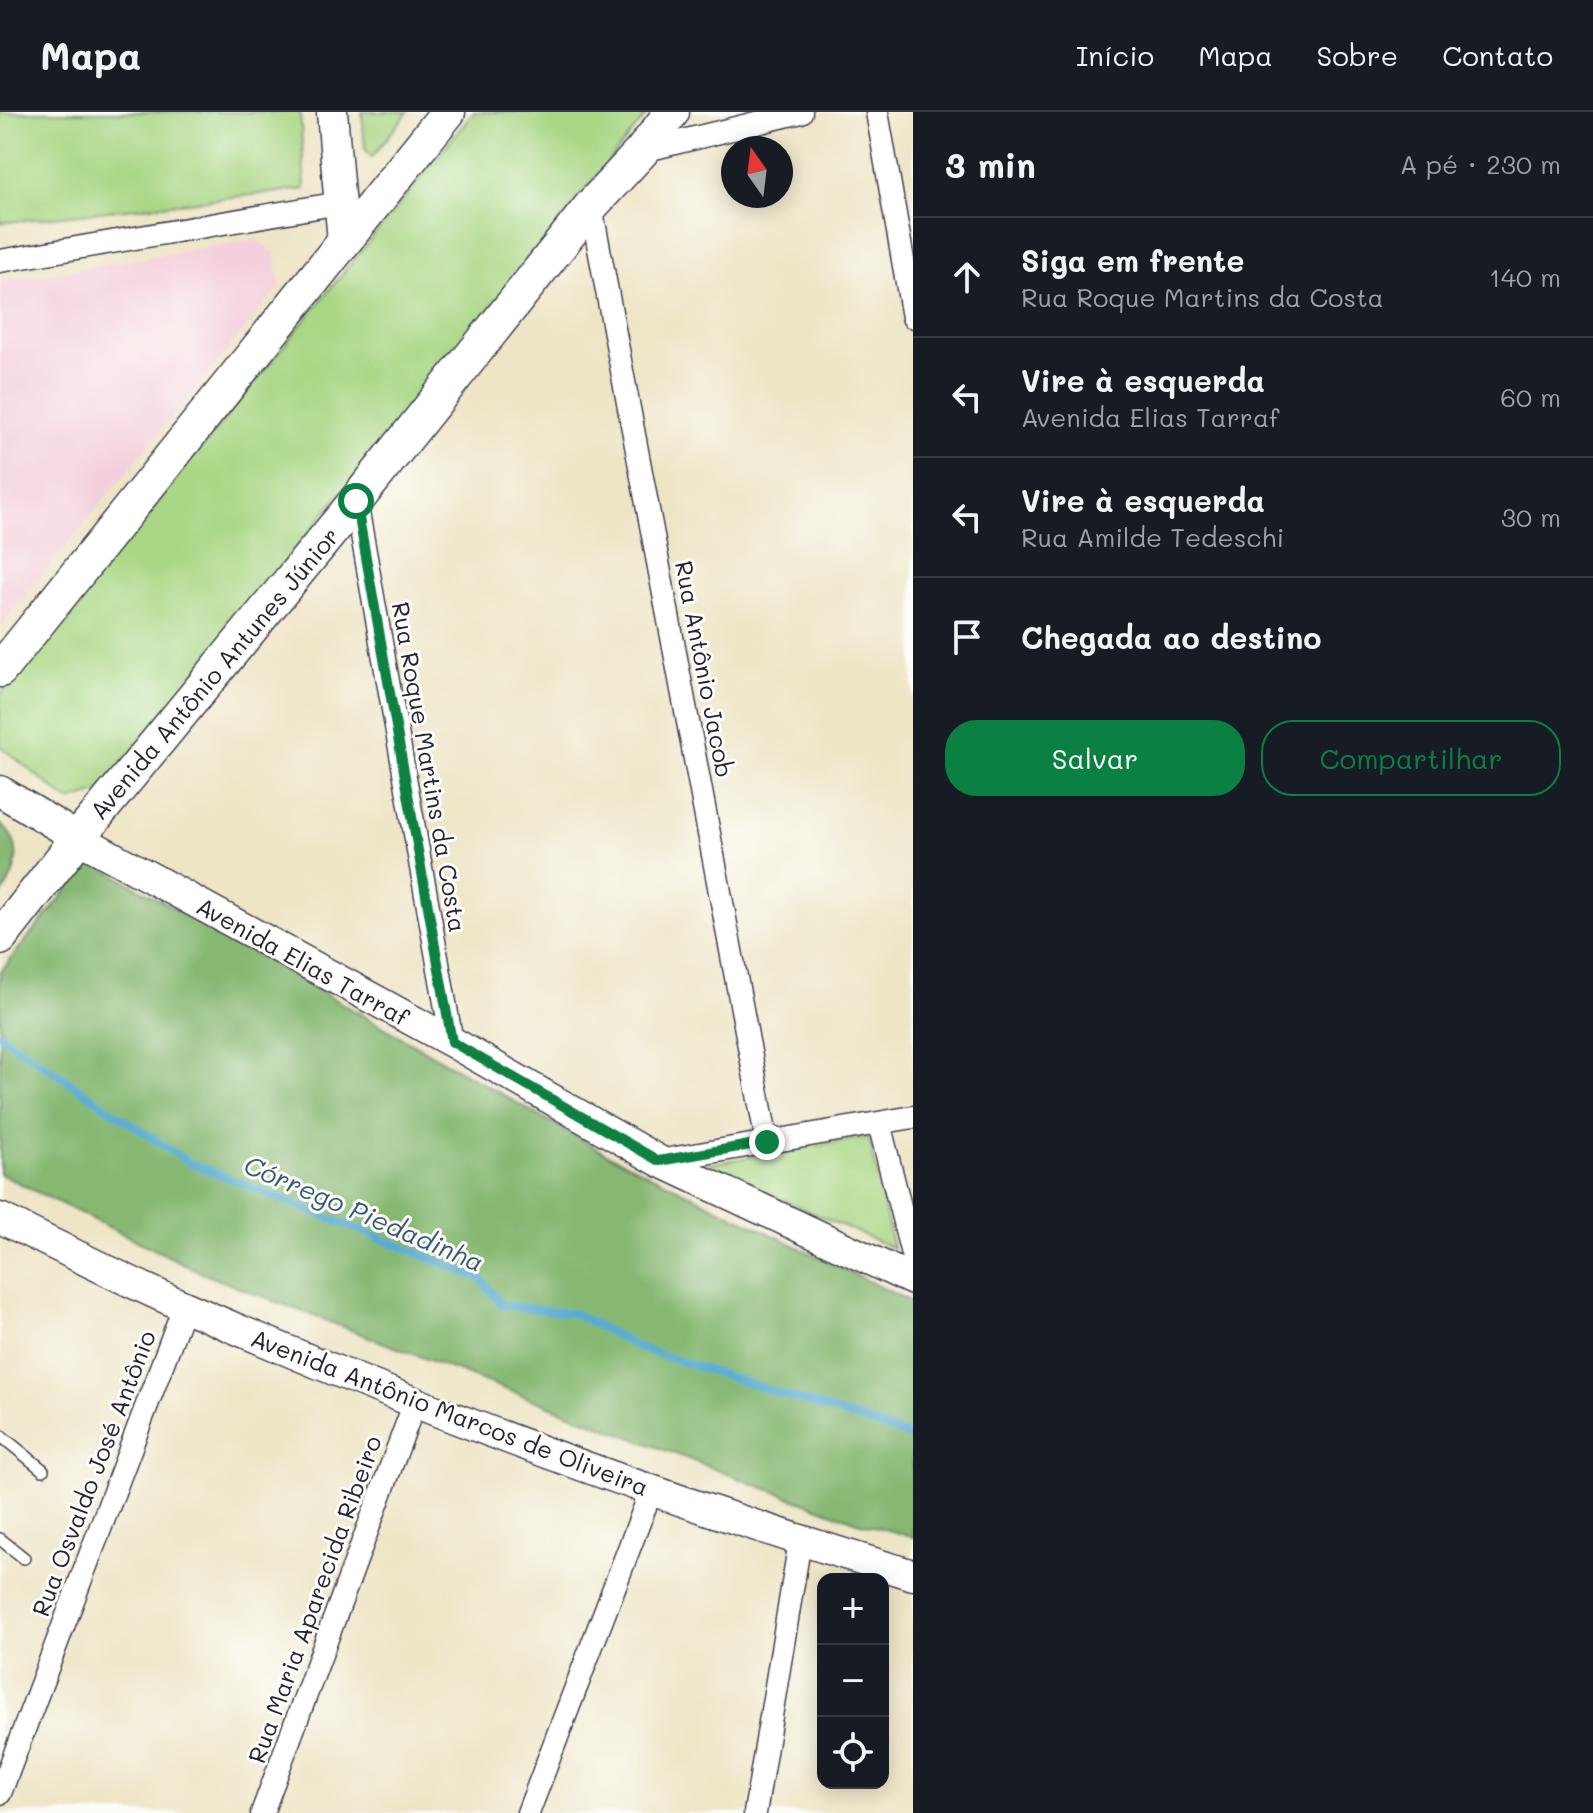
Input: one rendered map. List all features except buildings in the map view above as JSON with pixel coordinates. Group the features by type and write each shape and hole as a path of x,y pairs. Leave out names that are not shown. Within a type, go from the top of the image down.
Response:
{"main road":[{"path":"332,112 343,242"},
{"path":"0,670 448,112"},
{"name":"Avenida Antônio Antunes Júnior","path":"0,938 78,838 356,501 591,206 642,151 672,112"},
{"path":"0,791 78,838"},
{"name":"Avenida Elias Tarraf","path":"78,838 452,1042 659,1161 913,1280"},
{"name":"Avenida Antônio Marcos de Oliveira","path":"0,1218 184,1307 415,1402 651,1491 913,1575"}],"street":[{"path":"877,112 913,317"},
{"path":"642,151 792,113"},
{"path":"0,261 340,203"},
{"name":"Rua Antônio Jacob","path":"591,206 767,1142"},
{"name":"Rua Roque Martins da Costa","path":"356,501 452,1042"},
{"path":"659,1161 913,1117"},
{"path":"879,1123 913,1258"},
{"name":"Rua Osvaldo José Antônio","path":"0,1793 184,1307"},
{"name":"Rua Maria Aparecida Ribeiro","path":"262,1813 415,1402"},
{"path":"528,1813 651,1491"},
{"path":"755,1813 800,1541"}],"lane":[{"path":"0,1435 43,1470"},
{"path":"0,1539 24,1558"}],"shaded area":[{"path":"256,239 274,252 281,285 0,626 0,282"}],"green space":[{"path":"0,112 300,112 305,189 0,223"},
{"path":"362,112 408,112 372,157 365,149"},
{"path":"474,112 649,112 99,792 69,801 0,746 0,695"},
{"path":"0,824 13,841 16,859 11,879 0,897"},
{"path":"91,861 607,1154 913,1303 913,1537 858,1522 751,1483 209,1276 0,1174 0,972"},
{"path":"869,1137 893,1248 703,1165"}],"waterway":[{"name":"Córrego Piedadinha","path":"0,1035 188,1162 480,1278 502,1305 576,1314 637,1347 913,1439"}],"route":[{"path":"356,501 452,1042 659,1161 767,1142"}]}
